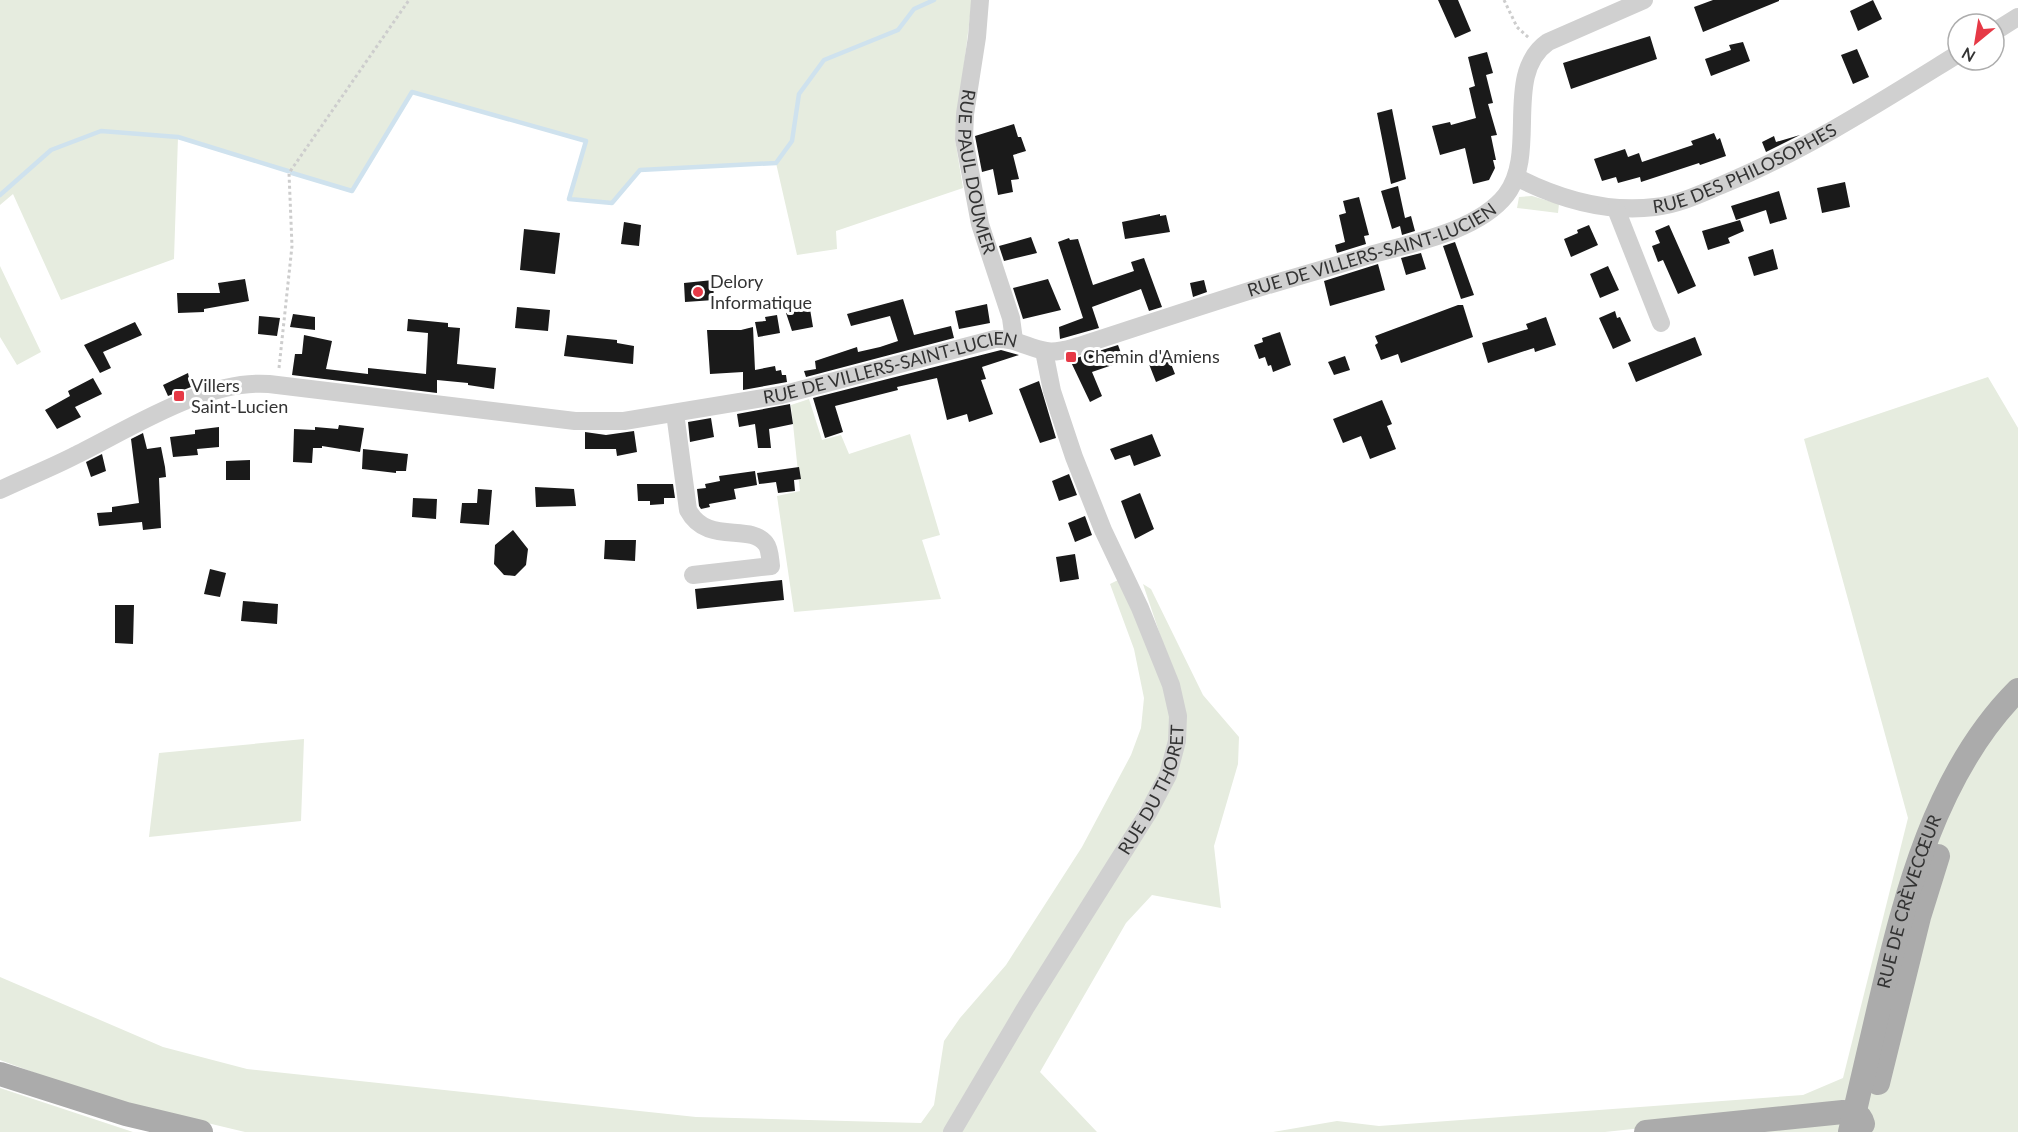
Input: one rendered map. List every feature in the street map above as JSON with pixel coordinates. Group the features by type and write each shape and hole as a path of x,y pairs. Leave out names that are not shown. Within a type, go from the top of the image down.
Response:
{"main road":[{"name":"RUE DE CRÈVECŒUR","path":"1859,1127 1898,926 1924,846 1945,798 1965,762 1988,727 2018,690"},
{"name":"RUE DE CRÈVECŒUR","path":"1859,1127 1940,850 1979,767 2018,706"},
{"path":"0,1065 77,1099"},
{"path":"0,1074 150,1121 201,1132"},
{"path":"1646,1132 1808,1114 1859,1127"}],"street":[{"name":"RUE PAUL DOUMER","path":"980,0 964,114 964,139 980,224 1011,318 1014,340"},
{"path":"1541,47 1644,0"},
{"name":"RUE DE VILLERS-SAINT-LUCIEN","path":"0,490 191,399 242,384 260,383 587,422 624,421 781,395 984,341 1014,340 1044,351 1060,351 1079,346 1444,232 1492,210 1506,195 1516,177 1521,154 1525,82 1531,61 1541,47"},
{"name":"RUE DES PHILOSOPHES","path":"1516,177 1555,194 1591,205 1616,209 1653,208 1678,203 1775,162 1946,61"},
{"path":"1616,209 1661,323"},
{"name":"RUE DU THORET","path":"952,1132 1026,1007 1148,813 1168,775 1177,741 1178,716 1171,685 1140,608 1103,530 1074,457 1052,391 1044,351"},
{"path":"675,412 688,510 693,519 701,526 713,530 759,537 767,545 770,555 771,566 693,575"}],"path":[{"path":"277,385 292,246 290,173 409,0"},
{"path":"1504,0 1517,27 1541,47"}],"shaded area":[{"path":"0,0 972,0 955,139 963,188 836,231 837,249 797,255 776,163 640,170 612,203 569,199 586,141 412,92 352,191 178,137 174,259 61,300 13,194 0,205"},
{"path":"1532,196 1559,204 1558,213 1517,208 1519,197"},
{"path":"0,266 41,352 17,365 0,337"},
{"path":"1988,377 2018,428 2018,1132 1712,1132 1815,1122 1831,1125 1836,1107 1605,1132 1273,1132 1337,1121 1379,1126 1803,1095 1843,1078 1908,818 1804,439"},
{"path":"809,399 822,440 841,435 849,454 910,434 940,535 922,540 941,599 794,612 777,496 800,491 791,405"},
{"path":"1122,578 1154,655 1167,698 1172,734 1167,756 1086,902 944,1132 245,1132 149,1109 65,1084 0,1060 0,977 163,1047 247,1069 696,1117 921,1123 934,1105 944,1041 960,1018 1006,965 1082,847 1131,755 1141,728 1144,698 1134,649 1110,584"},
{"path":"1143,584 1151,589 1203,695 1239,737 1238,764 1214,846 1221,908 1152,895 1126,923 1040,1072 1097,1132 961,1132 980,1095 1126,860 1186,712"},
{"path":"304,739 301,821 149,837 159,753"},
{"path":"0,1088 133,1132 0,1132"}],"building":[{"path":"1438,0 1458,0 1471,31 1455,38"},
{"path":"1713,0 1779,1 1703,32 1694,7"},
{"path":"1873,0 1882,19 1858,31 1850,11"},
{"path":"1650,36 1657,59 1571,89 1563,63"},
{"path":"1743,42 1750,61 1711,76 1705,59 1731,50 1729,45"},
{"path":"1857,49 1869,77 1853,84 1841,55"},
{"path":"1487,52 1493,73 1486,75 1493,103 1488,104 1497,135 1491,136 1496,160 1493,160 1495,168 1489,180 1473,184 1465,148 1440,155 1432,126 1450,122 1451,125 1476,118 1469,88 1475,86 1468,57"},
{"path":"1392,109 1406,179 1391,184 1377,113"},
{"path":"1014,124 1026,151 1013,155 1019,179 1011,180 1013,192 998,195 993,169 982,172 975,136"},
{"path":"1714,133 1717,140 1720,138 1726,156 1641,182 1640,177 1618,183 1616,177 1602,181 1594,159 1625,149 1628,157 1639,153 1642,162 1693,145 1691,141"},
{"path":"1800,135 1766,152 1762,142 1774,136 1776,142"},
{"path":"1845,182 1850,207 1822,213 1817,188"},
{"path":"1398,186 1405,218 1411,216 1415,231 1402,235 1400,226 1392,229 1381,191"},
{"path":"1779,191 1787,219 1770,224 1766,210 1736,220 1731,206"},
{"path":"1359,197 1369,235 1364,236 1366,244 1337,253 1335,245 1345,242 1339,215 1346,213 1343,201"},
{"path":"1160,214 1160,216 1166,215 1170,232 1125,239 1122,222"},
{"path":"1740,220 1744,231 1728,238 1730,243 1708,250 1702,231"},
{"path":"624,222 641,225 639,246 621,244"},
{"path":"1589,225 1598,245 1571,257 1564,239"},
{"path":"1669,225 1696,286 1678,294 1663,260 1658,262 1652,246 1660,243 1655,231"},
{"path":"524,229 560,233 555,274 520,270"},
{"path":"1031,237 1037,253 1004,261 999,246"},
{"path":"1069,238 1070,240 1078,239 1093,285 1134,271 1131,262 1144,258 1162,307 1149,311 1141,289 1092,307 1099,328 1060,339 1059,327 1083,318 1058,242"},
{"path":"1455,242 1474,295 1461,299 1443,246"},
{"path":"1773,249 1778,269 1754,276 1748,257"},
{"path":"1421,253 1426,269 1406,275 1401,258"},
{"path":"1378,264 1385,290 1330,306 1324,281"},
{"path":"1608,266 1619,290 1600,298 1590,274"},
{"path":"245,279 249,301 204,309 204,312 178,313 177,293 220,293 218,283"},
{"path":"1048,279 1061,310 1023,319 1013,288"},
{"path":"713,280 714,300 685,302 684,283"},
{"path":"1204,280 1207,292 1193,297 1190,283"},
{"path":"903,299 914,335 951,326 954,338 806,377 804,371 816,369 815,361 857,347 858,352 898,341 890,316 851,326 847,314"},
{"path":"987,304 990,323 959,329 955,311"},
{"path":"1463,305 1473,337 1401,363 1398,354 1381,360 1375,345 1378,343 1375,336"},
{"path":"517,307 550,310 548,331 515,328"},
{"path":"810,309 813,327 792,331 786,313"},
{"path":"1615,311 1631,341 1613,349 1599,318"},
{"path":"293,314 315,317 315,330 290,327"},
{"path":"777,315 780,333 758,337 755,322 766,321 765,317"},
{"path":"259,316 280,318 277,336 258,334"},
{"path":"1546,317 1556,345 1535,352 1534,348 1488,363 1482,343 1528,329 1526,324"},
{"path":"408,319 448,323 448,327 460,328 457,364 496,368 494,389 468,385 468,383 437,380 437,393 292,375 295,354 302,354 304,335 332,341 326,369 368,374 368,368 426,374 428,333 407,331"},
{"path":"135,322 142,335 103,352 111,368 100,373 84,345"},
{"path":"753,327 755,370 775,366 776,371 781,370 782,375 786,375 787,382 743,390 743,372 710,374 707,330 741,330"},
{"path":"1280,332 1291,365 1273,372 1265,357 1259,359 1254,345 1263,342 1262,338"},
{"path":"567,335 617,340 617,343 634,346 633,364 564,356"},
{"path":"1695,337 1702,355 1636,382 1628,363"},
{"path":"1118,345 1124,361 1092,372 1102,396 1090,402 1070,360"},
{"path":"1001,350 1019,355 982,367 986,379 981,380 993,414 969,422 967,414 947,420 937,378 897,387 898,390 835,406 843,432 825,438 813,398"},
{"path":"1166,351 1175,374 1156,382 1147,359"},
{"path":"1345,356 1350,370 1334,375 1328,362"},
{"path":"188,373 191,387 168,396 163,385"},
{"path":"93,378 102,394 75,407 81,417 57,429 45,410 70,396 68,391"},
{"path":"1039,381 1056,438 1040,443 1019,389"},
{"path":"1382,400 1392,424 1387,426 1396,449 1370,459 1361,436 1343,443 1333,419"},
{"path":"790,404 793,424 769,429 771,448 758,448 755,424 739,427 737,414"},
{"path":"711,418 714,437 690,442 688,422"},
{"path":"339,425 364,428 360,452 322,446 322,448 313,448 312,463 293,462 294,429 315,430 315,427 338,429"},
{"path":"219,427 219,447 197,449 198,455 173,457 170,437 195,434 195,430"},
{"path":"634,431 637,452 617,456 616,449 585,449 585,432 606,435"},
{"path":"143,433 147,449 161,447 165,467 166,477 159,478 161,528 143,530 142,522 99,526 97,513 112,512 112,507 139,503 131,439"},
{"path":"1152,434 1161,456 1134,466 1130,455 1115,460 1110,449"},
{"path":"363,449 408,454 406,471 396,471 396,473 362,469"},
{"path":"102,454 106,471 91,477 86,462"},
{"path":"250,460 250,480 226,480 226,461"},
{"path":"799,467 801,479 794,480 795,491 778,493 776,482 759,484 757,473"},
{"path":"755,471 757,485 734,489 736,499 709,504 710,507 701,509 699,506 697,489 706,488 705,484 720,481 719,476"},
{"path":"1069,474 1077,495 1059,501 1052,481"},
{"path":"637,484 673,484 675,498 664,498 664,504 650,505 650,501 638,501"},
{"path":"535,487 574,489 576,506 536,507"},
{"path":"478,489 492,490 489,525 460,523 462,503 477,503"},
{"path":"1140,493 1154,529 1135,539 1121,501"},
{"path":"413,498 437,499 436,519 412,517"},
{"path":"1085,516 1092,535 1075,542 1068,523"},
{"path":"513,530 528,549 526,565 515,576 504,575 494,564 495,545"},
{"path":"605,540 636,540 635,561 604,559"},
{"path":"1075,554 1079,579 1060,582 1056,557"},
{"path":"210,569 226,573 220,597 204,594"},
{"path":"782,580 784,600 697,609 695,589"},
{"path":"243,601 278,604 277,624 241,621"},
{"path":"115,605 134,605 133,644 115,643"}],"waterway":[{"path":"292,173 352,191 412,92 586,141 569,199 612,203 640,170 776,163 792,141 799,94 824,60 898,30 914,9 934,0"},
{"path":"0,195 51,150 101,131 178,137 288,171"}],"place":[{"name":"Delory Informatique","path":"698,292"},
{"name":"Chemin d'Amiens","path":"1071,357"},
{"name":"Villers Saint-Lucien","path":"179,396"}]}
